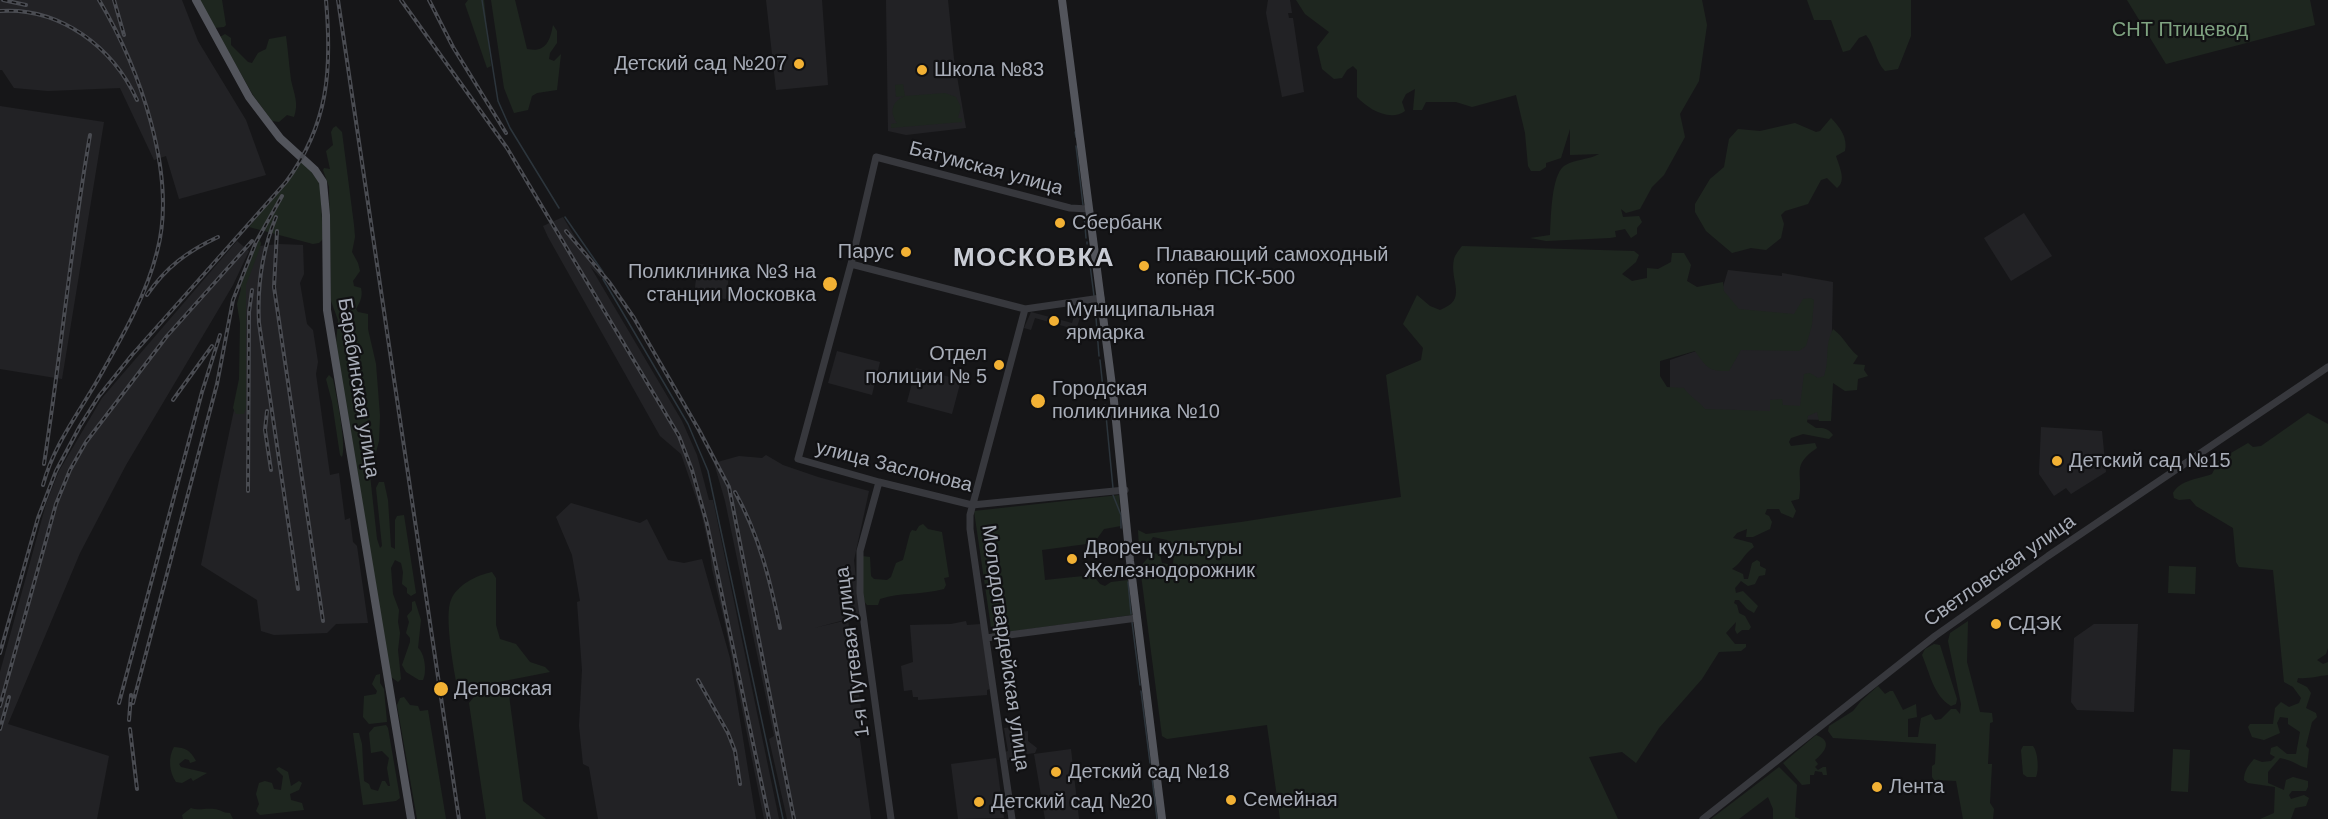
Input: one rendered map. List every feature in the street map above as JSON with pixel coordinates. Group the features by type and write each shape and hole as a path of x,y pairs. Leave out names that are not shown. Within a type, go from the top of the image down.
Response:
{"main road":[{"name":"Барабинская улица","path":"196,0 208,26 249,97 280,138 315,170 323,182 326,215 327,310 411,819"},
{"path":"1062,0 1125,490 1137,618 1162,819"}],"street":[{"name":"Батумская улица","path":"850,264 876,157 1070,207 1088,209"},
{"path":"850,264 1025,309 1101,298"},
{"name":"улица Заслонова","path":"850,264 798,459 972,505 1125,490"},
{"name":"Молодогвардейская улица","path":"1012,819 970,529 972,505 1025,309"},
{"name":"Светловская улица","path":"1702,819 1935,636 2048,556 2328,367"},
{"name":"1-я Путевая улица","path":"879,482 861,545 858,564 861,602 891,819"},
{"path":"986,638 1137,618"}],"shaded area":[{"path":"0,0 182,0 198,41 246,120 266,175 179,199 166,156 154,160 120,88 48,91 14,88 0,70"},
{"name":"Детский сад №207","path":"766,0 822,0 828,85 776,90"},
{"name":"Школа №83","path":"886,0 948,0 954,59 966,128 906,135 888,131"},
{"path":"1268,0 1290,0 1292,13 1288,13 1289,18 1293,18 1304,92 1282,97 1266,13"},
{"path":"0,106 104,122 62,379 0,369"},
{"path":"2024,213 2052,256 2011,281 1984,238"},
{"path":"563,217 579,244 601,270 601,278 590,266 682,421 697,455 709,500 713,500 779,819 764,819 701,512 681,454 660,436 548,237 543,226"},
{"path":"237,241 249,251 233,285 126,465 80,553 8,724 109,756 97,819 0,819 0,672 46,504 59,471 102,398"},
{"path":"303,245 304,274 300,283 307,324 313,330 318,362 316,374 330,475 339,473 345,520 350,518 353,542 357,546 368,623 336,624 327,633 274,635 261,631 257,600 201,565 240,382 243,288 259,246"},
{"path":"698,264 730,267 726,299 694,295"},
{"path":"1728,270 1782,276 1782,273 1833,282 1830,420 1725,418 1670,412 1670,360 1705,348"},
{"name":"Муниципальная ярмарка","path":"1077,307 1083,308 1077,327 1074,329 1035,318 1031,330 1024,328 1031,312 1072,323"},
{"path":"837,351 880,362 872,395 828,383"},
{"path":"916,368 961,380 952,414 907,402"},
{"path":"2041,427 2102,431 2106,472 2071,494 2066,488 2054,496 2039,474"},
{"path":"766,455 783,465 869,491 854,560 860,616 814,628 848,620 863,722 859,733 871,819 787,819 769,739 774,736 725,501 714,463 739,456 762,458"},
{"path":"571,503 640,523 647,519 668,560 684,563 702,559 730,658 756,819 598,819 589,767 583,764 579,726 582,670 577,602 580,601 572,555 556,517"},
{"path":"966,621 967,625 981,624 990,689 987,690 987,695 918,700 918,697 913,697 912,690 904,691 901,666 913,662 910,625 951,624"},
{"path":"2094,624 2138,624 2134,712 2077,710 2071,702 2074,638"},
{"path":"1021,726 1022,732 1028,731 1028,741 1037,748 1035,753 1027,754 1027,761 1013,763 1012,760 1007,760 1005,752 1008,751 1004,728"},
{"name":"Детский сад №18","path":"1071,749 1079,819 1045,819 1034,754"},
{"name":"Детский сад №20","path":"996,758 1004,818 958,819 951,764"}],"green space":[{"path":"199,0 222,0 226,25 224,27 214,28"},
{"path":"468,0 484,0 491,66 487,68 465,4"},
{"path":"491,0 515,0 527,49 543,47 550,36 553,25 557,31 557,43 549,59 554,61 561,54 557,90 532,96 528,110 514,113 504,88"},
{"path":"1296,0 1702,0 1707,25 1699,81 1680,114 1685,137 1664,175 1652,187 1640,209 1626,213 1621,209 1623,217 1639,216 1642,222 1637,228 1637,234 1631,238 1625,229 1615,231 1616,237 1610,238 1546,241 1530,238 1550,235 1554,188 1556,179 1564,166 1599,154 1570,155 1570,129 1561,158 1546,163 1546,167 1540,171 1531,171 1528,166 1525,133 1516,95 1472,107 1456,102 1426,102 1422,110 1413,110 1415,89 1406,94 1402,102 1405,111 1399,114 1386,115 1373,110 1357,97 1357,70 1353,66 1342,78 1334,79 1322,69 1317,47 1329,32 1305,14"},
{"path":"1807,0 1911,0 1911,36 1898,69 1885,71 1866,35 1859,38 1850,50 1843,52 1831,20 1814,20"},
{"name":"СНТ Птицевод","path":"2127,0 2310,0 2315,25 2166,64"},
{"path":"225,34 231,38 231,45 248,62 252,63 258,53 266,49 269,39 286,36 296,103 294,117 287,115 279,122 272,121 253,95 220,37"},
{"path":"903,84 905,96 896,97 895,85"},
{"path":"945,93 956,97 961,107 958,118 962,118 962,122 891,128 891,124 897,123 893,115 893,107 905,96"},
{"path":"1831,118 1840,129 1846,146 1845,151 1836,156 1842,177 1837,188 1827,178 1821,180 1808,204 1785,211 1781,215 1784,224 1781,238 1766,250 1751,248 1732,253 1706,231 1695,212 1695,204 1710,179 1724,167 1729,139 1738,129 1760,131 1795,123 1816,132 1820,131"},
{"path":"336,126 342,132 355,237 352,252 360,271 353,281 354,286 361,288 362,291 356,309 358,312 368,314 368,329 376,364 380,416 379,441 370,475 377,539 380,548 382,546 376,488 379,482 384,482 388,500 391,547 395,549 395,520 397,516 404,515 416,593 411,596 407,593 407,588 402,584 401,563 395,560 391,568 393,594 399,610 398,650 401,679 398,682 391,677 336,345 338,320 331,301 329,187 323,170 324,168 330,169 326,151 333,145 331,132"},
{"path":"302,162 320,184 323,239 313,244 249,227"},
{"path":"259,239 260,248 246,285 246,408 244,414 236,414 233,408 239,379 240,323 237,304 240,286"},
{"path":"1462,246 1634,251 1639,255 1636,262 1622,274 1632,281 1647,278 1647,268 1658,269 1671,262 1672,253 1684,253 1691,265 1687,281 1697,287 1723,282 1724,291 1739,309 1794,314 1803,299 1814,300 1812,325 1806,346 1799,351 1741,350 1729,371 1712,369 1695,351 1660,361 1660,376 1667,387 1684,388 1705,409 1770,411 1770,400 1782,399 1783,405 1800,406 1804,374 1810,373 1818,378 1824,376 1833,329 1858,356 1853,364 1865,365 1864,370 1868,376 1858,379 1857,390 1845,391 1833,383 1831,421 1819,421 1817,412 1808,416 1807,422 1816,428 1826,429 1833,435 1829,439 1803,434 1791,438 1789,442 1791,446 1815,443 1817,448 1801,465 1799,499 1791,501 1796,511 1793,518 1781,513 1779,509 1767,509 1765,514 1772,522 1770,529 1753,537 1746,537 1747,529 1737,533 1733,538 1752,543 1754,547 1732,569 1743,574 1744,579 1748,579 1752,563 1757,560 1760,566 1766,569 1765,575 1759,576 1755,584 1748,586 1741,581 1735,588 1736,593 1743,591 1758,606 1754,613 1739,600 1735,600 1734,603 1751,627 1737,634 1736,622 1726,633 1735,644 1746,644 1746,647 1741,651 1719,652 1702,679 1659,728 1636,763 1622,752 1589,757 1618,819 1280,819 1267,725 1167,739 1162,736 1140,567 1152,553 1160,554 1162,563 1173,565 1174,552 1185,546 1187,542 1169,544 1167,540 1153,537 1147,546 1139,547 1138,530 1146,534 1401,497 1386,375 1421,360 1423,348 1403,324 1417,295 1430,306 1440,310 1454,301 1456,289 1454,259"},
{"path":"329,375 333,379 340,420 343,442 342,457 326,379"},
{"path":"2308,413 2328,424 2328,648 2326,654 2317,660 2323,664 2328,662 2328,675 2298,678 2297,682 2307,687 2311,693 2306,708 2316,713 2317,717 2312,722 2306,746 2309,749 2307,768 2280,758 2268,772 2268,783 2284,790 2286,780 2293,777 2308,781 2306,791 2292,791 2289,795 2291,799 2304,795 2309,798 2306,806 2295,808 2291,819 2260,819 2274,813 2275,787 2248,783 2244,780 2248,766 2254,759 2262,762 2271,761 2275,757 2270,754 2271,748 2277,746 2287,754 2296,754 2300,732 2288,724 2288,718 2280,717 2277,723 2280,733 2264,740 2252,737 2248,727 2250,724 2273,724 2275,708 2281,702 2289,707 2299,703 2301,698 2293,687 2284,682 2273,570 2239,567 2236,562 2233,528 2196,506 2190,499 2174,498 2173,493 2180,485 2212,474 2219,460 2248,443 2253,447 2261,446"},
{"path":"1119,495 1121,526 1104,529 1094,543 1042,550 1045,580 1093,575 1100,584 1105,586 1111,582 1128,580 1132,615 992,634 974,511"},
{"path":"923,524 928,529 942,532 949,577 944,578 946,585 944,589 888,597 880,599 878,605 867,605 861,588 862,556 870,557 871,576 874,579 887,580 891,577 896,563 903,560 910,533"},
{"path":"2169,566 2196,567 2195,594 2168,593"},
{"path":"492,572 496,578 496,625 500,639 516,644 530,662 545,667 550,672 458,690 449,631 451,600 468,582"},
{"path":"415,601 421,620 418,648 425,663 423,680 406,672 402,665 410,642 406,633 409,622 407,616 412,610 412,602"},
{"path":"1968,621 1967,662 1980,712 1992,713 1988,764 1992,764 1990,803 1994,809 1993,819 1963,819 1956,781 1934,780 1932,777 1936,744 1833,738 1828,731 1829,726 1853,711 1878,686 1885,694 1893,691 1903,710 1916,704 1917,717 1908,719 1908,737 1918,737 1921,718 1931,714 1935,720 1941,719 1951,709 1956,709 1960,714 1961,704 1948,641 1950,633"},
{"path":"1934,644 1940,645 1957,699 1956,704 1951,706 1936,690 1922,655 1925,649"},
{"path":"380,674 387,722 369,724 363,717 364,696 376,694 377,691 372,684 376,675"},
{"path":"499,690 509,695 523,801 546,819 486,819 469,703 477,693"},
{"path":"404,697 410,705 418,706 420,711 428,710 446,819 417,819 397,705 400,698"},
{"path":"386,725 400,798 396,801 363,805 353,733 359,733 362,744 364,781 371,789 378,791 382,781 390,786 387,768 389,758 382,751 371,753 369,733 374,727"},
{"path":"1816,735 1824,740 1826,747 1815,760 1818,764 1815,767 1818,770 1826,767 1827,775 1815,771 1814,775 1810,775 1810,784 1802,785 1783,763"},
{"path":"2023,746 2033,746 2035,749 2038,761 2036,777 2027,777 2023,774 2021,750"},
{"path":"174,747 187,750 196,761 190,763 185,759 179,764 181,767 207,773 193,781 191,778 182,783 176,782 170,764"},
{"path":"2173,749 2190,750 2188,792 2171,791"},
{"path":"279,767 288,772 291,786 299,781 302,783 299,790 290,794 291,800 302,803 304,810 260,815 256,811 259,804 256,794 259,783 265,781 272,783 274,789 281,790 283,776 276,769"},
{"path":"1779,767 1797,785 1795,817 1800,819 1773,819 1773,809 1768,797 1739,819 1711,819"},
{"path":"191,808 230,813 233,819 183,819 182,815"}],"waterway":[{"path":"482,0 498,101 510,128 559,208"},
{"path":"1075,132 1076,137"},
{"path":"1076,146 1083,205"},
{"path":"1084,214 1086,238"},
{"path":"565,217 603,272"},
{"path":"1090,265 1094,296"},
{"path":"603,279 688,424 708,471 783,819"},
{"path":"1095,305 1099,356"},
{"path":"1100,360 1104,398"},
{"path":"1105,405 1113,488"},
{"path":"1113,495 1121,515 1121,528"},
{"path":"1128,582 1131,614"},
{"path":"1132,622 1140,685"},
{"path":"1141,691 1150,763"},
{"path":"1151,769 1157,819"}],"railway":[{"path":"3,0 26,5"},
{"path":"43,485 60,442 125,331 140,300 157,252 162,222 162,190 151,122 128,57 99,0"},
{"path":"114,0 124,35"},
{"path":"0,653 38,518 56,471 80,426 99,396 132,355 286,182 311,139 319,117 327,73 326,0"},
{"path":"338,0 459,819"},
{"path":"401,0 507,148 679,436 692,470 707,524 769,819"},
{"path":"429,0 453,47 506,133"},
{"path":"0,11 43,16 63,23 82,34 114,63 137,100"},
{"path":"44,464 90,135"},
{"path":"133,703 217,384 233,300 256,242 282,196"},
{"path":"276,217 267,243 262,269 259,323 298,589"},
{"path":"277,231 274,287 323,621"},
{"path":"566,231 609,282 634,318 729,487 794,819"},
{"path":"147,295 178,261 218,237"},
{"path":"0,706 56,504 70,470 86,442 167,336 252,241"},
{"path":"248,491 249,312 252,290"},
{"path":"119,703 202,392 220,335"},
{"path":"173,400 212,346"},
{"path":"267,411 265,430 271,470"},
{"path":"735,492 751,525 763,558 780,628"},
{"path":"698,680 728,733 735,751 740,784"},
{"path":"129,720 131,695"},
{"path":"0,729 9,697"},
{"path":"130,729 137,789"}],"place":[{"name":"Детский сад №207","path":"799,64"},
{"name":"Школа №83","path":"922,70"},
{"name":"Сбербанк","path":"1060,223"},
{"name":"Парус","path":"906,252"},
{"name":"Плавающий самоходный копёр ПСК-500","path":"1144,266"},
{"name":"Поликлиника №3 на станции Московка","path":"830,284"},
{"name":"Муниципальная ярмарка","path":"1054,321"},
{"name":"Отдел полиции № 5","path":"999,365"},
{"name":"Городская поликлиника №10","path":"1038,401"},
{"name":"Детский сад №15","path":"2057,461"},
{"name":"Дворец культуры Железнодорожник","path":"1072,559"},
{"name":"СДЭК","path":"1996,624"},
{"name":"Деповская","path":"441,689"},
{"name":"Детский сад №18","path":"1056,772"},
{"name":"Лента","path":"1877,787"},
{"name":"Семейная","path":"1231,800"},
{"name":"Детский сад №20","path":"979,802"}],"district":[{"name":"МОСКОВКА","path":"1034,259"}]}
